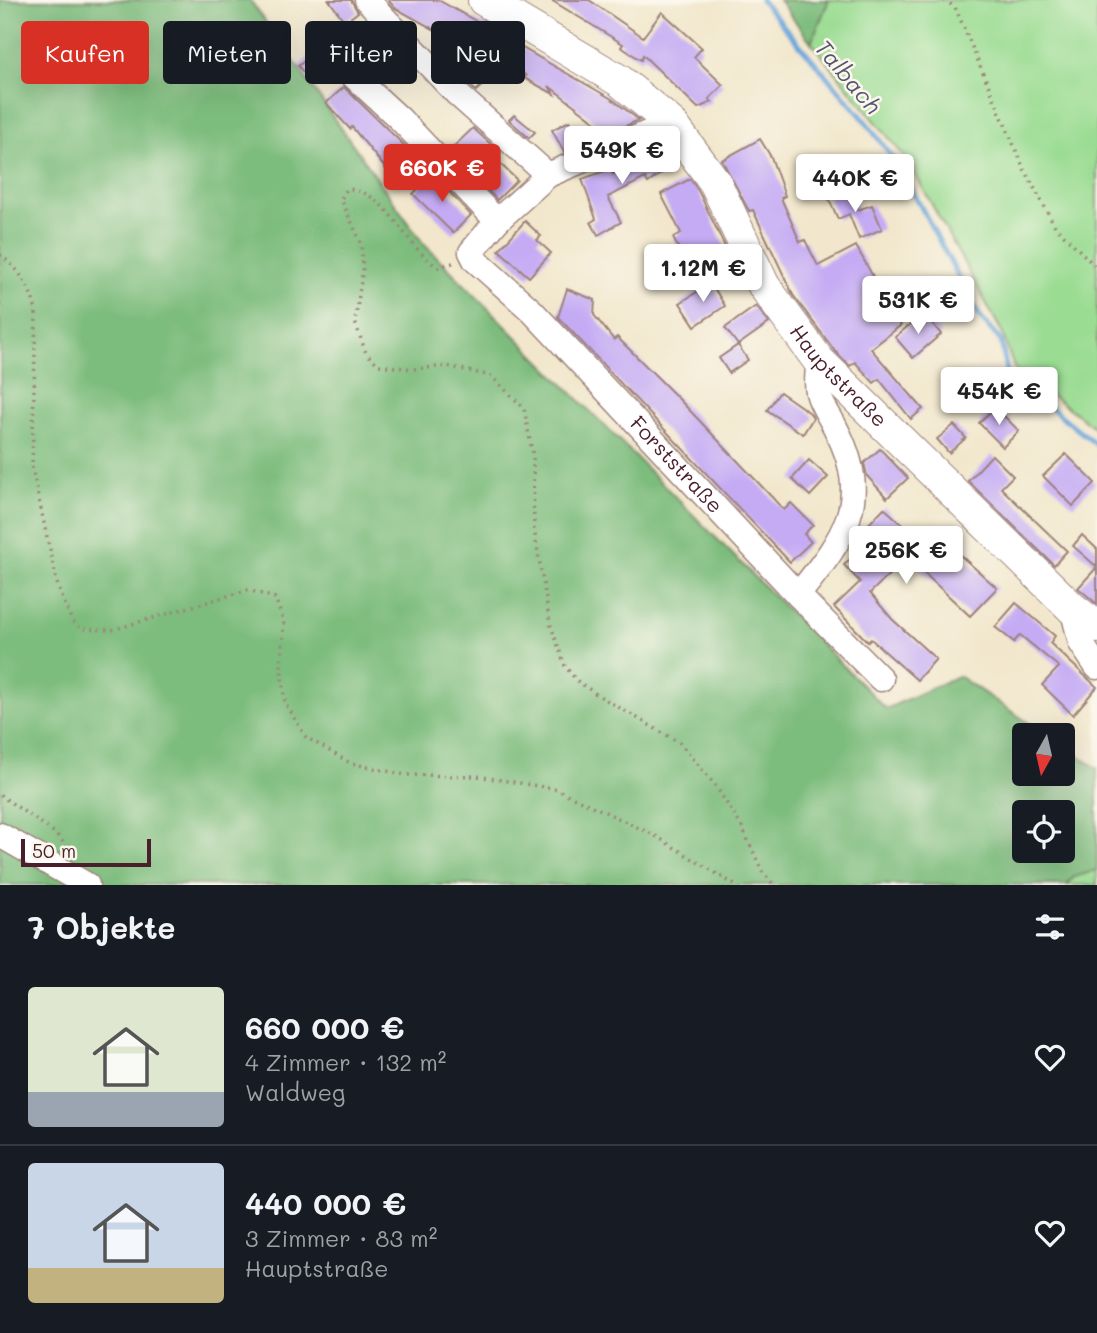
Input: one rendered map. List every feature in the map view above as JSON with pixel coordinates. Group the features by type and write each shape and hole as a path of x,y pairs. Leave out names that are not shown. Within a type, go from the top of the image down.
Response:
{"main road":[{"name":"Hauptstraße","path":"484,0 620,81 671,123 715,182 764,286 819,361 1072,608 1097,627"}],"street":[{"path":"367,0 457,93 548,175"},
{"path":"362,84 400,119 497,221"},
{"path":"471,252 497,221 548,175 671,123"},
{"name":"Forststraße","path":"471,252 475,260 532,311 798,595 881,679"},
{"path":"798,595 839,544 850,514 852,487 847,456 816,392 819,361"},
{"path":"1072,608 1081,643 1097,667"},
{"path":"0,835 87,885"}],"path":[{"path":"944,0 955,7 1024,170 1055,226 1097,268"},
{"path":"471,252 448,266 438,267 422,258 393,218 368,196 358,189 347,189 341,198 361,243 363,268 355,322 366,353 379,365 412,369 447,366 491,376 524,408 533,457 534,529 550,623 565,666 576,680 596,695 680,743 715,785 742,827 762,872 774,885"},
{"path":"0,255 10,262 32,291 36,311 32,468 58,587 72,621 81,629 113,629 248,590 275,598 284,622 281,668 285,703 306,737 350,763 405,775 477,776 556,789 654,835 735,885"},
{"path":"0,795 55,833 73,854"}],"green space":[{"path":"0,0 250,0 265,21 163,21 163,84 291,84 291,58 305,77 305,84 310,84 423,243 886,709 958,676 1029,723 1012,723 1012,786 1075,786 1075,754 1097,768 1097,870 1074,877 1067,885 0,885"},
{"path":"779,0 829,0 811,42"},
{"path":"829,0 1097,0 1097,429 1014,368 1002,332 908,161 811,42"},
{"path":"1097,870 1097,885 1067,885 1074,877"}],"building":[{"path":"329,0 351,0 358,12 344,21"},
{"path":"388,0 438,0 476,21 431,21 431,28 395,8"},
{"path":"551,0 589,0 643,37 662,12 702,48 694,57 723,85 709,99 712,102 698,108 643,55 641,60 621,47 623,44"},
{"path":"525,49 612,99 639,120 610,133 549,86 554,94 525,79"},
{"path":"305,60 305,74 298,66"},
{"path":"468,84 484,84 476,91"},
{"path":"344,87 409,150 386,169 352,127 350,129 326,103"},
{"path":"514,115 535,132 529,138 509,120"},
{"path":"569,121 582,144 564,152 552,130"},
{"path":"473,128 496,149 490,154 517,180 497,200 450,150"},
{"path":"760,139 771,157 785,196 781,198 800,242 805,240 818,266 856,246 875,280 868,284 901,325 871,349 923,409 911,419 879,379 874,383 855,362 850,366 835,351 793,295 753,210 749,211 722,160"},
{"path":"666,147 677,162 648,183 645,178 608,197 621,222 598,235 591,222 596,219 582,179 611,169 613,174"},
{"path":"432,174 471,215 453,233 413,194"},
{"path":"690,179 699,192 736,270 711,283 696,254 685,260 673,238 681,233 661,194"},
{"path":"848,188 858,210 872,205 882,229 859,239 849,214 838,219 828,197"},
{"path":"525,221 541,236 537,240 551,253 529,277 499,250"},
{"path":"711,283 725,306 695,326 680,303"},
{"path":"567,289 595,300 594,315 614,340 617,337 677,397 784,510 791,503 813,525 804,534 811,542 790,562 558,317"},
{"path":"756,306 769,323 738,345 725,328"},
{"path":"924,313 941,334 913,358 895,337"},
{"path":"738,345 748,360 729,373 719,358"},
{"path":"780,392 813,418 803,434 767,410"},
{"path":"995,407 1019,431 1003,447 979,423"},
{"path":"954,425 966,438 949,453 937,439"},
{"path":"880,449 908,478 887,498 867,476 864,463"},
{"path":"1066,454 1095,483 1073,506 1043,476"},
{"path":"992,455 1013,476 1001,488 1067,551 1054,565 968,481"},
{"path":"809,460 828,477 810,496 792,479"},
{"path":"884,508 921,541 932,530 997,588 970,616 907,557 870,593 892,619 936,659 917,680 871,639 868,642 834,607 860,582 844,565 873,536 865,528"},
{"path":"1082,535 1097,549 1097,567 1073,546"},
{"path":"1097,567 1097,604 1078,588"},
{"path":"1016,603 1055,636 1050,643 1097,687 1073,715 1042,685 1059,667 1020,635 1014,642 995,627"}],"waterway":[{"name":"Talbach","path":"761,0 862,117 899,166 980,317 1001,341 1007,372 1097,445"}]}
